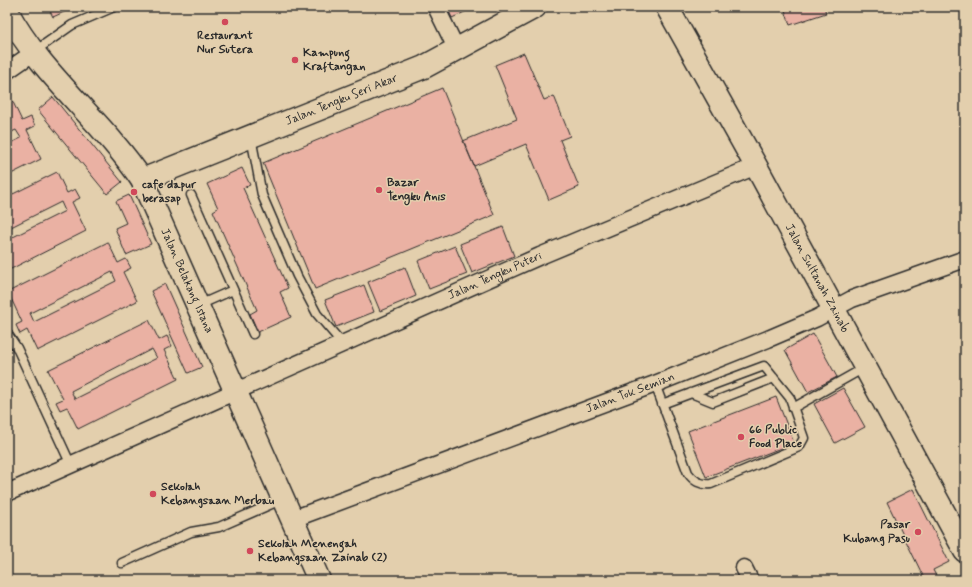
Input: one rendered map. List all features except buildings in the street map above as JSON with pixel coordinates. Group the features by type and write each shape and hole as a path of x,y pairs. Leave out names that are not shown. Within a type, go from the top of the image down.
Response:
{"street":[{"path":"436,7 457,50"},
{"name":"Jalan Tengku Seri Akar","path":"142,180 424,67 535,7"},
{"name":"Jalan Sultanah Zainab","path":"667,7 756,166 965,551"},
{"name":"Jalan Belakang Istana","path":"7,11 33,53 126,156 142,180 199,305 319,580"},
{"path":"7,71 33,53"},
{"name":"Jalan Tengku Puteri","path":"7,493 540,256 756,166"},
{"name":"Jalan Tok Semian","path":"293,519 655,384 768,339 852,299 965,259"}],"lane":[{"path":"33,53 72,25 114,7"},
{"path":"251,136 262,195 297,276 317,314 342,343"},
{"path":"191,195 253,334"},
{"path":"199,305 233,290"},
{"path":"7,333 17,348 71,465"},
{"path":"655,384 662,404 688,473 692,479 703,484 710,484 799,447 804,438 790,398 764,366 662,404"},
{"path":"794,408 865,367"},
{"path":"691,393 713,402 774,378"},
{"path":"122,563 191,532 219,527 284,499"}],"place":[{"name":"Restaurant Nur Sutera","path":"225,22"},
{"name":"Kampung Kraftangan","path":"295,60"},
{"name":"Bazar Tengku Anis","path":"379,190"},
{"name":"cafe dapur berasap","path":"134,192"},
{"name":"66 Public Food Place","path":"741,437"},
{"name":"Sekolah Kebangsaan Merbau","path":"153,494"},
{"name":"Pasar Kubang Pasu","path":"918,532"},
{"name":"Sekolah Menengah Kebangsaan Zainab (2)","path":"250,551"}]}
